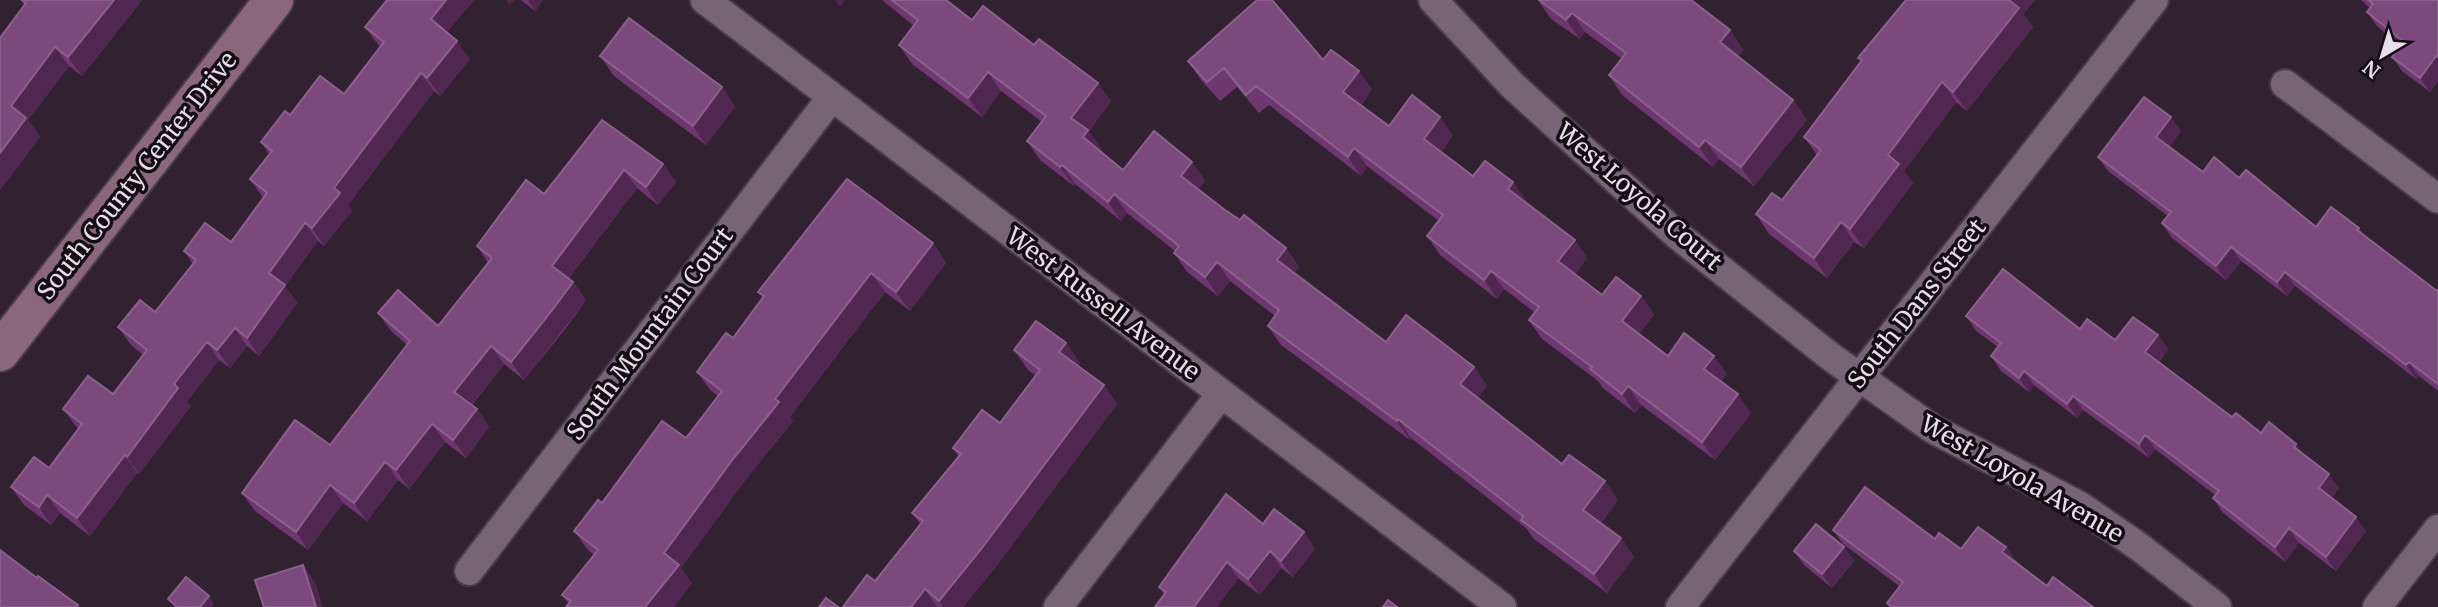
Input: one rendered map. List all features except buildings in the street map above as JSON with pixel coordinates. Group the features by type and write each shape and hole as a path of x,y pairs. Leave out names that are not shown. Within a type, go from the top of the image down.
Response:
{"street":[{"name":"South County Center Drive","path":"2,344 274,0"},
{"name":"West Russell Avenue","path":"705,0 1502,607"},
{"name":"West Loyola Court","path":"1433,0 1512,85 1676,234 1831,358 1860,378"},
{"name":"South Dans Street","path":"1681,607 2154,0"},
{"path":"2285,84 2438,199"},
{"name":"South Mountain Court","path":"469,570 831,98"},
{"name":"West Loyola Avenue","path":"1860,378 1933,429 2080,506 2138,546 2217,607"},
{"path":"1058,607 1221,394"},
{"path":"2377,607 2438,529"}]}
